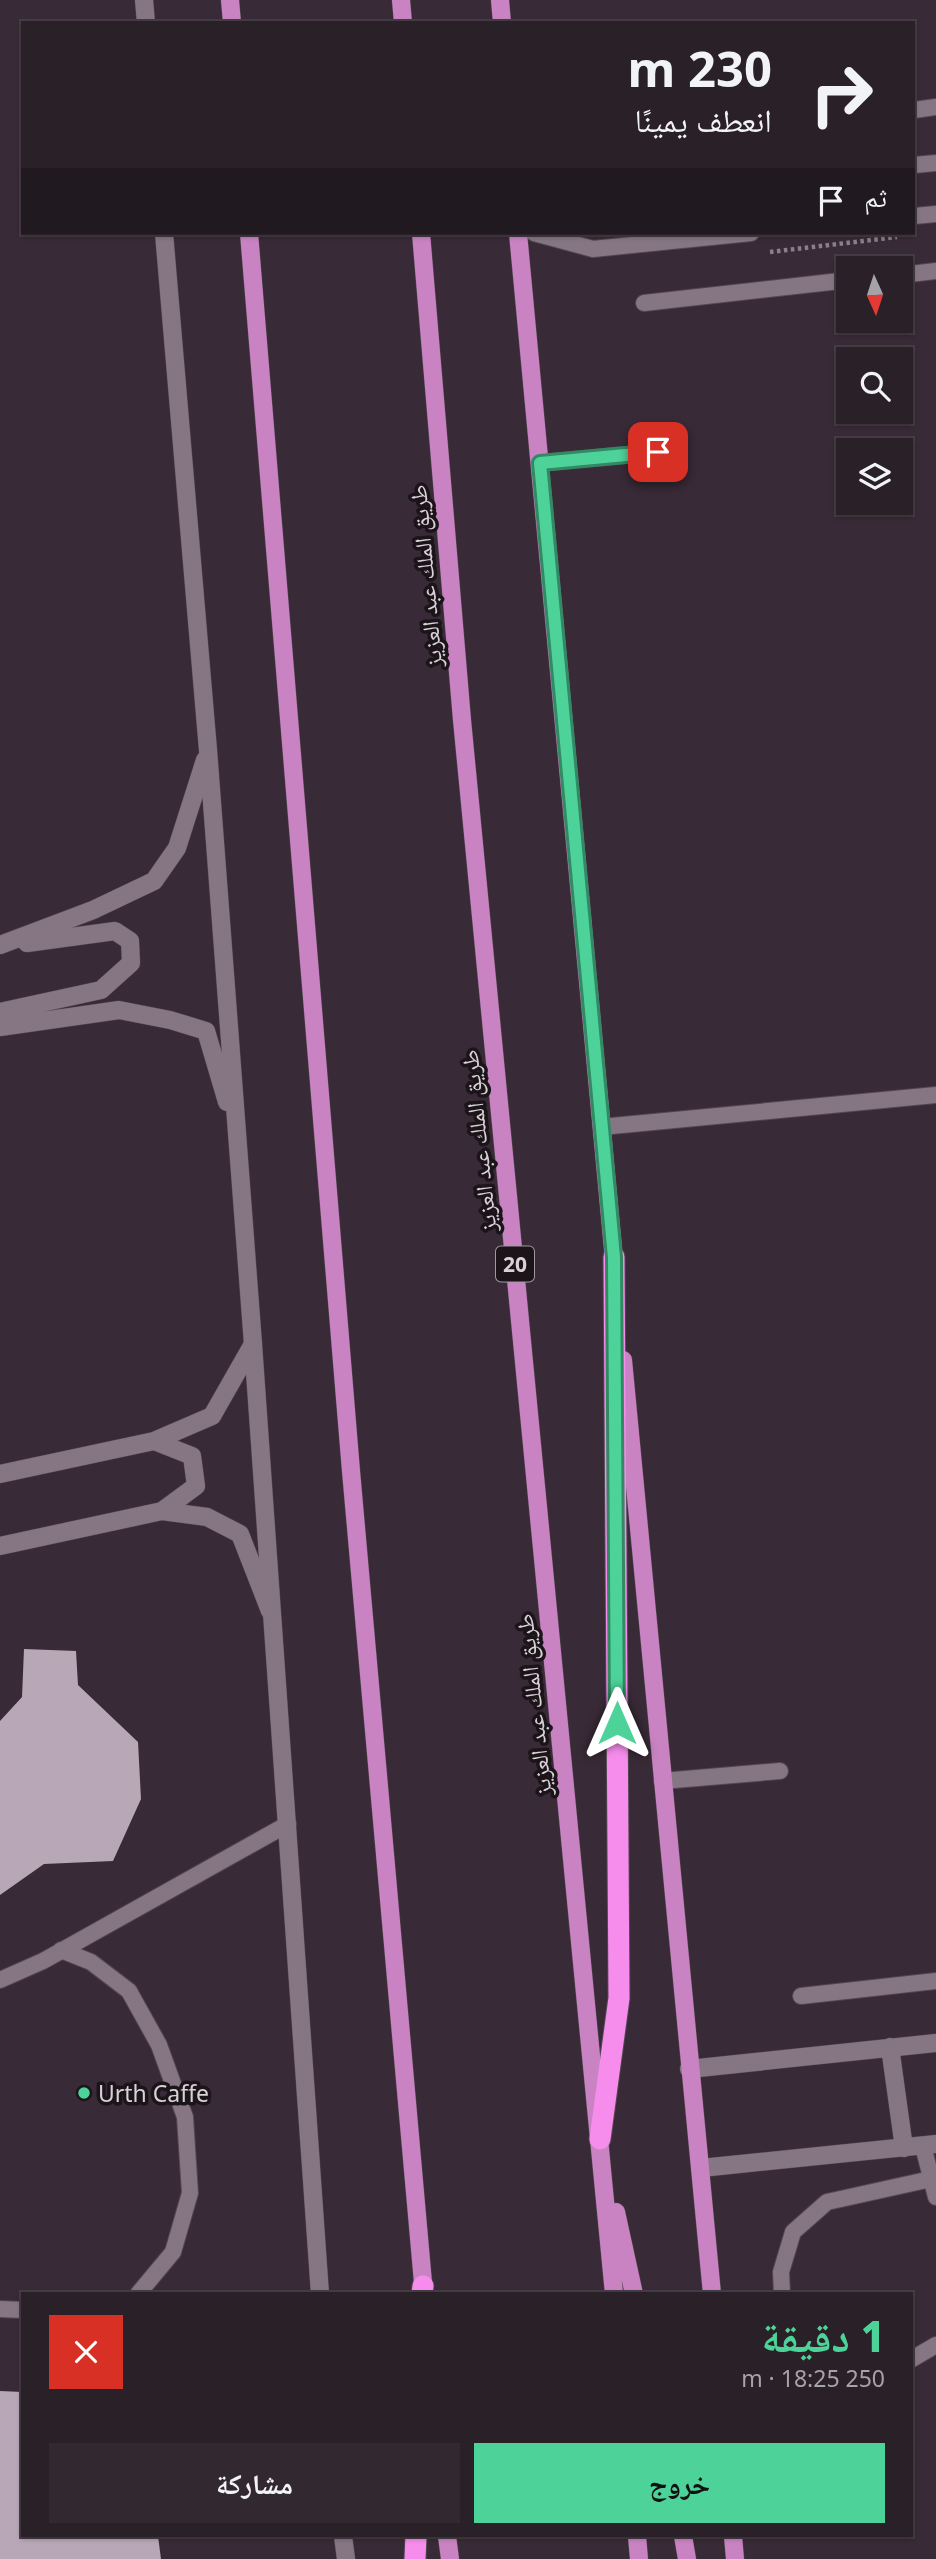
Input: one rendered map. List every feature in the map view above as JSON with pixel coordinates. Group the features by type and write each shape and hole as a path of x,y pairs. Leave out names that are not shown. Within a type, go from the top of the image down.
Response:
{"highway":[{"path":"600,2138 619,1998 614,1257"},
{"path":"415,2559 416,2537"}],"main road":[{"path":"144,0 146,21"},
{"path":"230,0 232,21"},
{"path":"401,0 403,21"},
{"path":"500,0 502,21"},
{"path":"164,235 208,750 253,1344 320,2292"},
{"path":"249,235 351,1471 423,2291"},
{"name":"طريق الملك عبد العزيز","path":"421,235 462,720 614,2292"},
{"path":"518,235 712,2292"},
{"path":"0,946 93,910 154,881 177,848 208,750"},
{"path":"0,946 115,931 130,941 131,963 101,989 0,1012"},
{"path":"0,1027 119,1010 170,1020 206,1031 237,1136"},
{"path":"0,1474 154,1441 212,1416 253,1344"},
{"path":"154,1441 192,1456 196,1486 162,1511"},
{"path":"0,1546 162,1511 207,1517 240,1534 270,1611"},
{"path":"689,2069 936,2043"},
{"path":"890,2048 904,2148"},
{"path":"600,2138 634,2292"},
{"path":"701,2168 930,2145"},
{"path":"343,2537 346,2559"},
{"path":"447,2537 450,2559"},
{"path":"637,2537 639,2559"},
{"path":"683,2537 687,2559"},
{"path":"733,2537 735,2559"}],"lane":[{"path":"915,110 936,107"},
{"path":"915,165 936,163"},
{"path":"915,216 936,214"},
{"path":"541,235 593,249 731,235"},
{"path":"914,274 936,271"},
{"path":"644,303 836,281"},
{"path":"540,463 658,452"},
{"path":"601,1127 936,1095"},
{"path":"662,1781 780,1771"},
{"path":"0,1980 61,1950 288,1824"},
{"path":"61,1950 91,1962 129,1991 159,2045 185,2117 190,2193 173,2252 140,2292"},
{"path":"801,1996 936,1982"},
{"path":"930,2145 931,2179 936,2197"},
{"path":"782,2292 781,2272 793,2232 827,2202 931,2179"},
{"path":"0,2309 21,2310"},
{"path":"913,2358 936,2345"}],"building":[{"path":"24,1649 76,1651 78,1685 138,1742 141,1799 113,1861 44,1864 0,1895 0,1721 22,1697"},
{"path":"0,2391 21,2392 21,2537 158,2537 161,2559 0,2559"}],"place":[{"name":"Urth Caffe","path":"84,2093"}],"route":[{"path":"617,1723 614,1257 540,463 658,452"}]}
